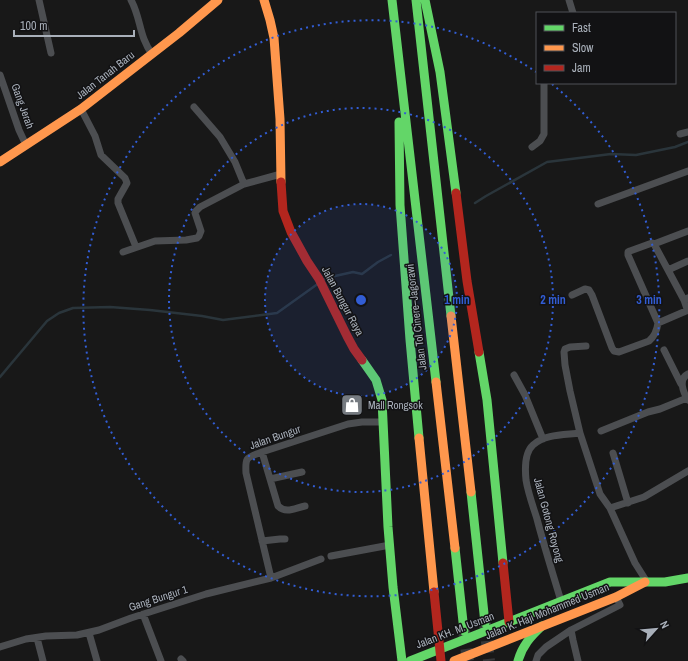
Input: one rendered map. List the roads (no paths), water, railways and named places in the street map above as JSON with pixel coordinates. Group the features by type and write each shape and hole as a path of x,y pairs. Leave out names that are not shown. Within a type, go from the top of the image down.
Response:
{"main road":[{"name":"Jalan Tanah Baru","path":"0,162 82,111 218,0"},
{"name":"Jalan Bungur Raya","path":"264,0 274,38 280,119 280,174 286,220 290,232 319,279 346,336 376,380 382,400 388,527 393,587 402,661"},
{"name":"Jalan Tol Cinere–Jagorawi","path":"392,0 464,631"},
{"path":"416,0 485,622"},
{"path":"425,0 440,72 467,281 486,400 509,622"},
{"path":"397,45 400,205 409,332 441,661"},
{"name":"Jalan K. Haji Mohammed Usman","path":"509,622 610,582 665,582 688,578"},
{"path":"610,582 616,597"},
{"name":"Jalan K. Haji Mohammed Usman","path":"454,661 616,597 647,582"},
{"name":"Jalan KH. M. Usman","path":"410,661 509,622"},
{"path":"518,661 526,642 542,626"}],"street":[{"path":"39,0 51,53"},
{"path":"132,0 143,39 152,54"},
{"path":"569,0 573,12"},
{"name":"Gang Jerah","path":"0,74 19,130 26,145"},
{"path":"532,147 540,141 544,134 544,84"},
{"path":"194,107 220,137 235,162 244,184"},
{"path":"82,111 95,136 101,156 118,170 127,183 118,200 118,203 136,247"},
{"path":"680,134 688,132"},
{"path":"598,204 688,171"},
{"path":"123,252 155,241 198,238 201,231 195,213 200,207 244,184 280,174"},
{"path":"572,295 586,289 590,291 612,348 616,352 620,352 649,341 657,330 658,323 628,252 688,231"},
{"path":"654,244 686,300 687,308 686,311 658,323"},
{"path":"668,270 688,261"},
{"path":"586,346 570,347 564,352 570,391 580,433 600,494 610,508 635,563 647,582"},
{"path":"602,431 648,412 687,399 664,350"},
{"path":"681,384 684,377 688,374"},
{"path":"514,375 525,395 543,439"},
{"name":"Jalan Bungur","path":"271,578 246,473 246,460 262,452 348,424 382,422"},
{"name":"Jalan Gotong Royong","path":"562,601 526,482 525,464 529,450 532,446 543,439 552,436 580,433"},
{"path":"262,452 278,506 285,511 305,506"},
{"path":"613,453 628,502"},
{"path":"610,508 644,497 688,471"},
{"path":"270,479 302,472"},
{"path":"262,542 285,539"},
{"path":"331,556 390,545"},
{"name":"Gang Bungur 1","path":"0,647 26,639 59,635 77,635 99,630 206,594 271,578 321,559"},
{"path":"536,661 538,655 546,647 572,630 620,605 616,597"},
{"path":"143,614 161,661"},
{"path":"572,630 578,661"},
{"path":"89,632 97,661"},
{"path":"37,638 43,661"}],"waterway":[{"path":"475,203 547,162 611,154 636,155 675,147 688,142"},
{"path":"323,280 353,272 362,274 378,262 391,255"},
{"path":"0,377 47,321 59,313 73,308 110,307 150,310 223,320 277,313 319,283"}],"tunnel":[{"path":"485,623 489,661"},
{"path":"464,631 468,661"}],"place":[{"name":"Mall Rongsok","path":"352,405"}]}
